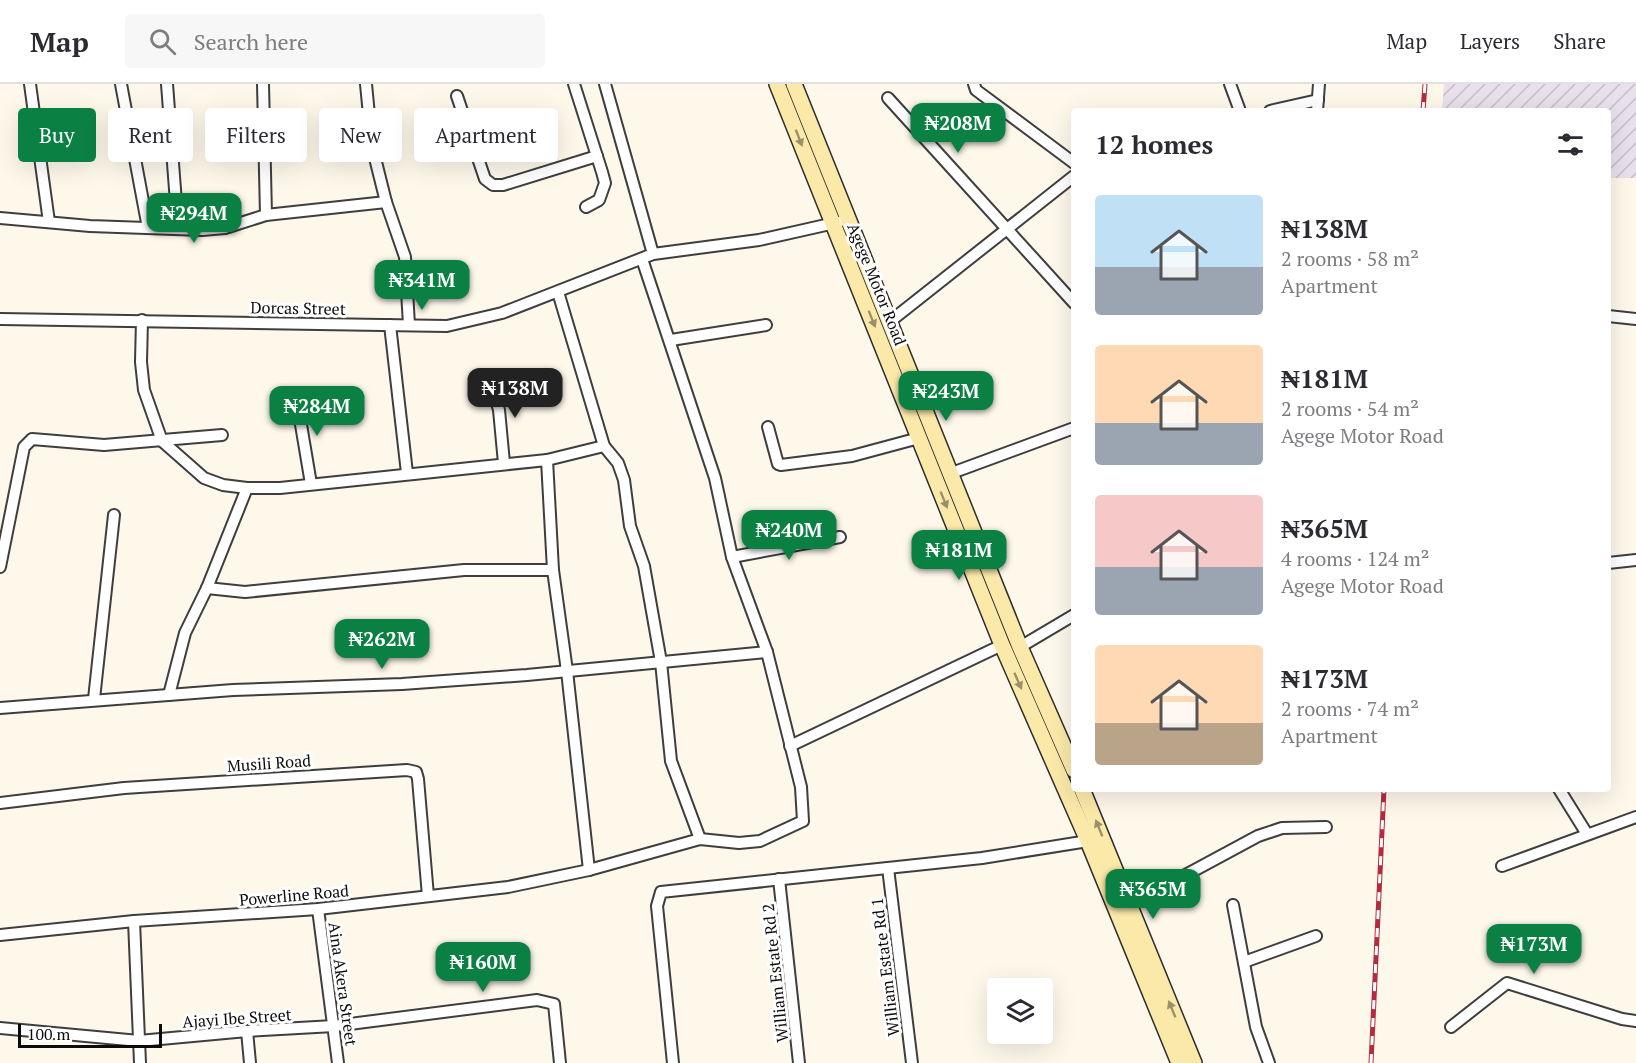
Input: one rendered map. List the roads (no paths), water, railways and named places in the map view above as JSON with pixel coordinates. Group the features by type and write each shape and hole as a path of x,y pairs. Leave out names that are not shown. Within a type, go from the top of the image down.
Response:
{"main road":[{"name":"Agege Motor Road","path":"777,84 919,438 964,529 998,613 1020,648 1071,763"},
{"name":"Agege Motor Road","path":"794,84 949,474 964,529"},
{"name":"Agege Motor Road","path":"998,613 1002,645 1088,841 1179,1063"},
{"path":"1083,792 1194,1063"}],"street":[{"path":"30,84 48,222"},
{"path":"122,84 148,228"},
{"path":"167,84 178,229"},
{"path":"263,84 266,215"},
{"path":"366,84 372,146 386,202 405,257 409,326"},
{"path":"574,84 604,183 599,200 586,207"},
{"path":"605,84 647,256 690,407 715,478 732,557 767,652 790,746 1002,645"},
{"path":"974,84 976,90 1071,161"},
{"path":"1230,84 1239,108"},
{"path":"1299,108 1318,106 1319,84"},
{"path":"457,96 485,179 493,185 503,185 597,156"},
{"path":"888,98 1071,300"},
{"path":"888,323 1071,178"},
{"path":"0,218 148,228 225,228 266,215 386,202"},
{"name":"Dorcas Street","path":"0,320 78,322 142,320 447,326 476,321 647,256 759,240 832,224 848,218"},
{"path":"558,291 604,446 618,463 624,480 632,533 644,566 661,662 671,761 700,839"},
{"path":"1611,316 1636,319"},
{"path":"142,320 141,362 144,390 162,441 204,477 223,485 280,488 547,460 604,446"},
{"path":"671,340 766,324"},
{"path":"390,325 407,473"},
{"path":"491,382 499,410 504,463"},
{"path":"296,395 311,484"},
{"path":"768,427 778,464 781,465 852,456 919,438"},
{"path":"949,474 1071,429"},
{"path":"0,567 24,447 32,439 104,445 222,435"},
{"path":"547,460 553,570 567,671 589,870"},
{"path":"169,695 185,633 207,588 247,488"},
{"path":"94,699 114,515"},
{"path":"732,557 840,537"},
{"path":"1611,563 1636,560"},
{"path":"207,588 245,592 464,570 553,570"},
{"path":"1020,648 1071,617"},
{"path":"0,708 233,690 402,684 767,652"},
{"name":"Powerline Road","path":"0,936 134,921 318,909 508,887 589,870 700,839 760,842 803,821 801,787 790,746"},
{"name":"Musili Road","path":"0,803 124,788 407,770 416,772 418,779 428,896"},
{"path":"1561,792 1587,834"},
{"path":"1502,866 1636,817"},
{"path":"1130,905 1258,836 1282,828 1326,827"},
{"path":"673,1063 657,898 661,892 982,858 1088,841"},
{"name":"William Estate Rd 1","path":"888,868 912,1063"},
{"name":"William Estate Rd 2","path":"779,879 800,1063"},
{"path":"1233,905 1256,1027 1269,1063"},
{"name":"Aina Akera Street","path":"318,909 338,1063"},
{"path":"134,921 140,1063"},
{"path":"1244,962 1316,936"},
{"path":"1450,1027 1507,983 1622,1019 1636,1021"},
{"name":"Ajayi Ibe Street","path":"0,1028 139,1041 334,1026 544,1001 554,1004 560,1063"},
{"path":"247,1031 250,1063"}],"railway":[{"path":"1423,108 1425,84"},
{"path":"1371,1063 1384,792"}]}
